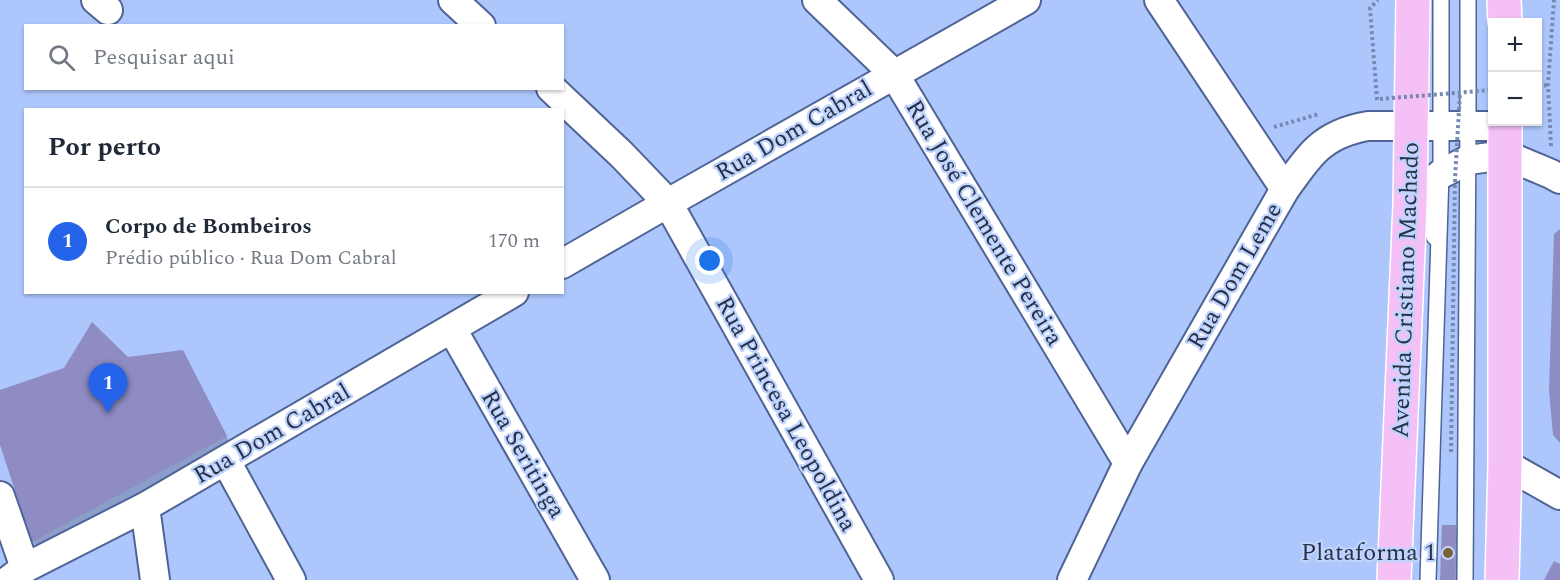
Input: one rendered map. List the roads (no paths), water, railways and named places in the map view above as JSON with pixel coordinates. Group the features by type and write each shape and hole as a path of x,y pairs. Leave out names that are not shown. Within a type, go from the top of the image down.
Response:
{"highway":[{"name":"Avenida Cristiano Machado","path":"1394,580 1425,189 1441,126 1413,0"},
{"path":"1504,0 1504,18"},
{"path":"1502,580 1505,464 1506,134"}],"street":[{"path":"453,0 479,24"},
{"name":"Rua José Clemente Pereira","path":"817,0 894,74 1128,463"},
{"name":"Rua Dom Cabral","path":"564,263 1026,0"},
{"path":"1159,0 1284,189"},
{"name":"Rua Princesa Leopoldina","path":"553,90 622,155 668,203 879,580"},
{"name":"Rua Dom Leme","path":"1072,580 1128,463 1284,189 1318,148 1339,134 1368,126 1441,126 1506,134"},
{"path":"1425,189 1506,134 1551,174 1560,179"},
{"name":"Rua Dom Cabral","path":"17,574 145,507 511,294"},
{"name":"Rua Seritinga","path":"452,329 595,580"},
{"path":"226,461 291,580"},
{"path":"1505,464 1556,493"},
{"path":"1503,516 1516,502 1533,492 1556,493"},
{"path":"0,496 17,574"},
{"path":"145,507 155,580"}],"lane":[{"path":"1429,0 1441,126 1468,160 1465,580"},
{"path":"1441,0 1441,126"},
{"path":"1428,580 1438,260 1425,189 1468,0"},
{"path":"1425,189 1438,260"}],"place":[{"name":"Corpo de Bombeiros","path":"108,413"},
{"name":"Plataforma 1","path":"1448,553"}]}
